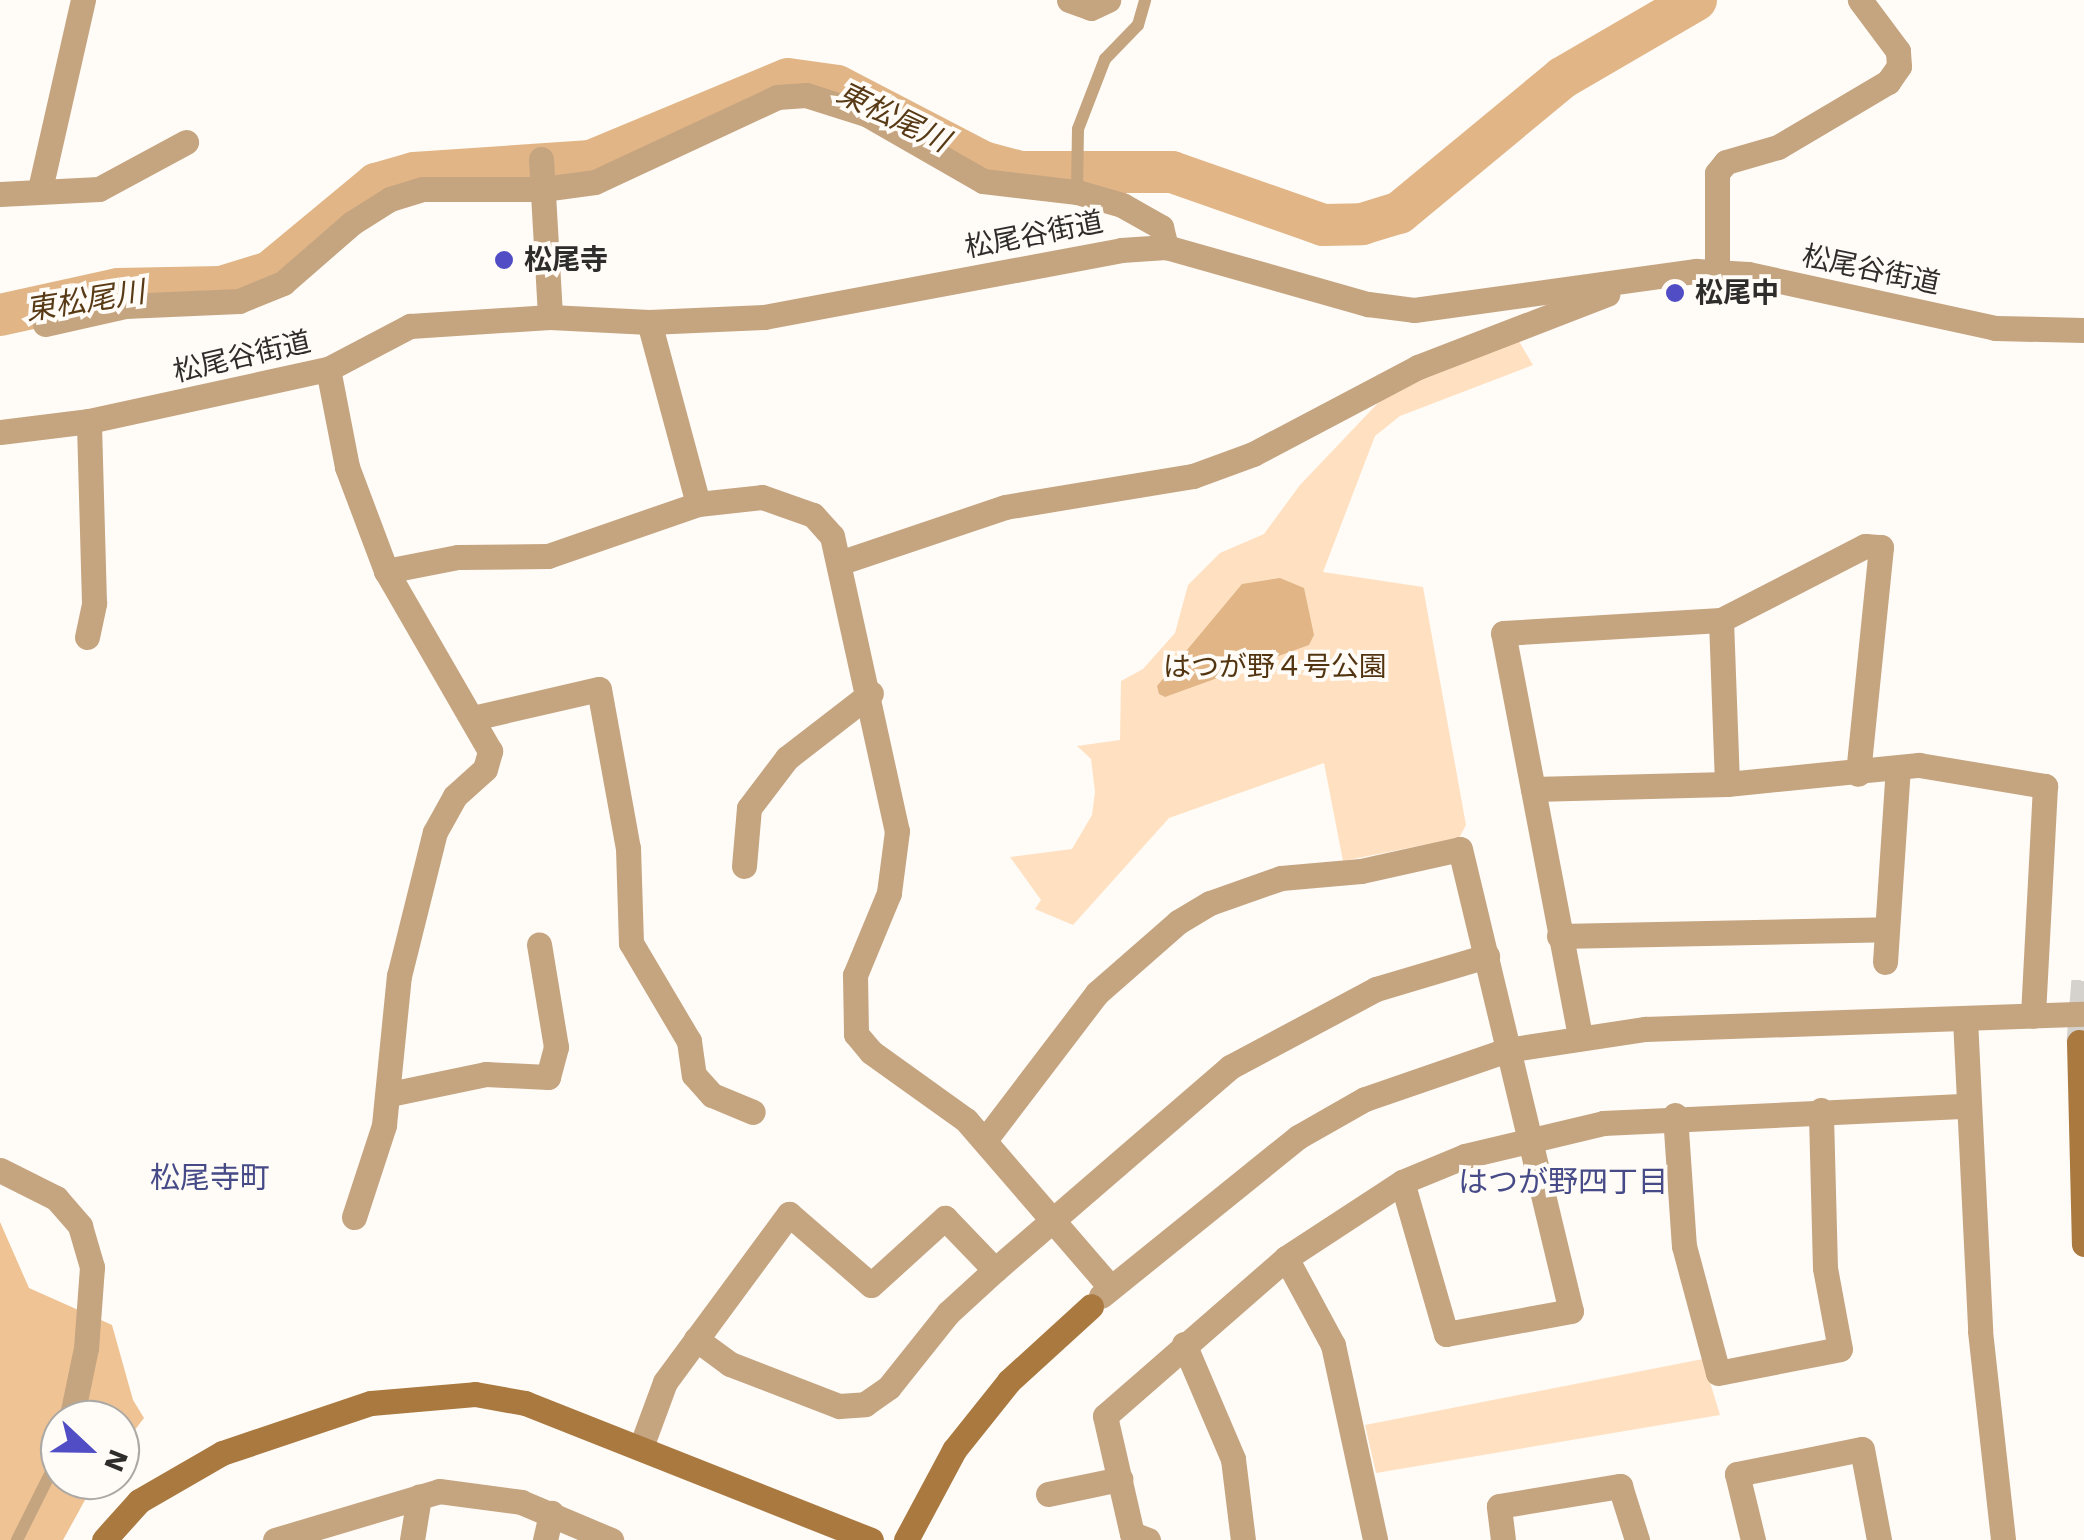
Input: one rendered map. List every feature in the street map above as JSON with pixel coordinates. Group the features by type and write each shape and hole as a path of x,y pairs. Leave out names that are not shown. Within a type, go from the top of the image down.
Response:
{"street":[{"path":"40,189 83,0"},
{"path":"1069,0 1090,8 1108,0"},
{"path":"1717,273 1717,173 1726,162 1778,147 1888,82 1899,66 1898,51 1860,0"},
{"path":"45,324 126,306 239,301 284,283 352,223 390,199 423,189 542,175 595,182 777,98 806,95 866,114 983,180 1077,192 1162,226 1166,248"},
{"path":"0,194 100,189 186,142"},
{"path":"542,175 550,317"},
{"name":"松尾谷街道","path":"0,432 89,421 328,369 410,326 550,317 649,322 764,317 1121,250 1166,248 1368,304 1414,310 1717,273 1996,328 2084,330"},
{"path":"839,563 1005,507 1193,476 1253,454 1418,367 1644,280"},
{"path":"649,322 698,504"},
{"path":"328,369 347,467 386,571 490,750 485,769 455,796 435,832 399,976 390,1094 354,1217"},
{"path":"87,637 94,603 89,421"},
{"path":"386,571 458,557 548,556 698,504 787,501 832,536 870,693 897,831 889,893 855,975 856,1034 871,1052 943,1098 985,1140 1110,1288"},
{"path":"1580,1036 1500,623 1720,620 1865,546 1881,548 1858,774"},
{"path":"1720,620 1726,784"},
{"path":"473,718 598,688 628,848 630,944 690,1041 694,1075 712,1095 754,1112"},
{"path":"744,866 749,808 787,758 870,693"},
{"path":"1533,789 1726,784 1919,765 2046,786 2033,1016"},
{"path":"1885,962 1898,768"},
{"path":"985,1140 1122,966 1178,922 1244,889 1460,848 1533,1138 1570,1311 1446,1334 1402,1182"},
{"path":"1559,936 1887,930"},
{"path":"390,1094 486,1074 548,1077 556,1048 539,944"},
{"path":"696,1340 730,1364 852,1408 889,1387 926,1337 994,1270 1264,1044 1376,989 1486,956"},
{"path":"906,1540 954,1450 1009,1381 1110,1288 1298,1137 1365,1099 1510,1050 1580,1036 2084,1014"},
{"path":"1965,1018 1980,1331 2003,1540"},
{"path":"2079,1042 2084,1244"},
{"path":"1148,1540 1132,1534 1105,1416 1286,1258 1402,1182 1533,1138 1675,1116 1967,1106"},
{"path":"1675,1116 1684,1246 1718,1372 1840,1348 1825,1268 1821,1110"},
{"path":"0,1170 56,1198 80,1226 88,1253 90,1316 75,1400"},
{"path":"641,1447 665,1382 789,1214 870,1285 945,1218 994,1270"},
{"path":"1286,1258 1333,1345 1375,1540"},
{"path":"1184,1344 1233,1459 1243,1540"},
{"path":"104,1540 139,1501 222,1453 371,1403 475,1394 525,1403 871,1540"},
{"path":"1753,1540 1737,1474 1862,1449 1879,1540"},
{"path":"1048,1494 1120,1479"},
{"path":"1503,1540 1499,1506 1620,1486 1637,1540"},
{"path":"275,1540 419,1497 474,1492 551,1513 610,1540"},
{"path":"412,1540 419,1497"},
{"path":"545,1540 551,1513"}],"lane":[{"path":"1077,192 1078,129 1105,59 1138,25 1145,0"},
{"path":"17,1540 40,1494"}],"green space":[{"name":"はつが野４号公園","path":"1517,338 1533,365 1400,416 1375,436 1323,572 1423,587 1466,825 1459,838 1343,861 1324,763 1169,818 1073,925 1035,909 1041,900 1010,857 1072,849 1092,815 1095,792 1091,759 1077,746 1120,740 1121,681 1143,669 1175,633 1188,585 1220,553 1264,534 1300,485 1378,403 1402,386"},
{"path":"1703,1359 1720,1415 1376,1473 1365,1425"}],"shaded area":[{"path":"1280,578 1304,588 1314,635 1309,645 1165,697 1159,694 1157,686 1242,584"},
{"path":"0,1222 29,1288 112,1325 133,1400 40,1400 40,1500 85,1500 63,1540 0,1540"}],"waterway":[{"name":"東松尾川","path":"0,315 118,289 221,287 270,272 376,184 414,173 591,161 788,79 837,86 983,162 1020,172 1172,172 1323,225 1362,224 1399,213 1562,78 1696,0"}],"tunnel":[{"path":"2079,1042 2084,979"}],"place":[{"name":"松尾寺","path":"504,260"},
{"name":"松尾中","path":"1675,293"}],"district":[{"name":"松尾寺町","path":"210,1178"},
{"name":"はつが野四丁目","path":"1563,1182"}]}
